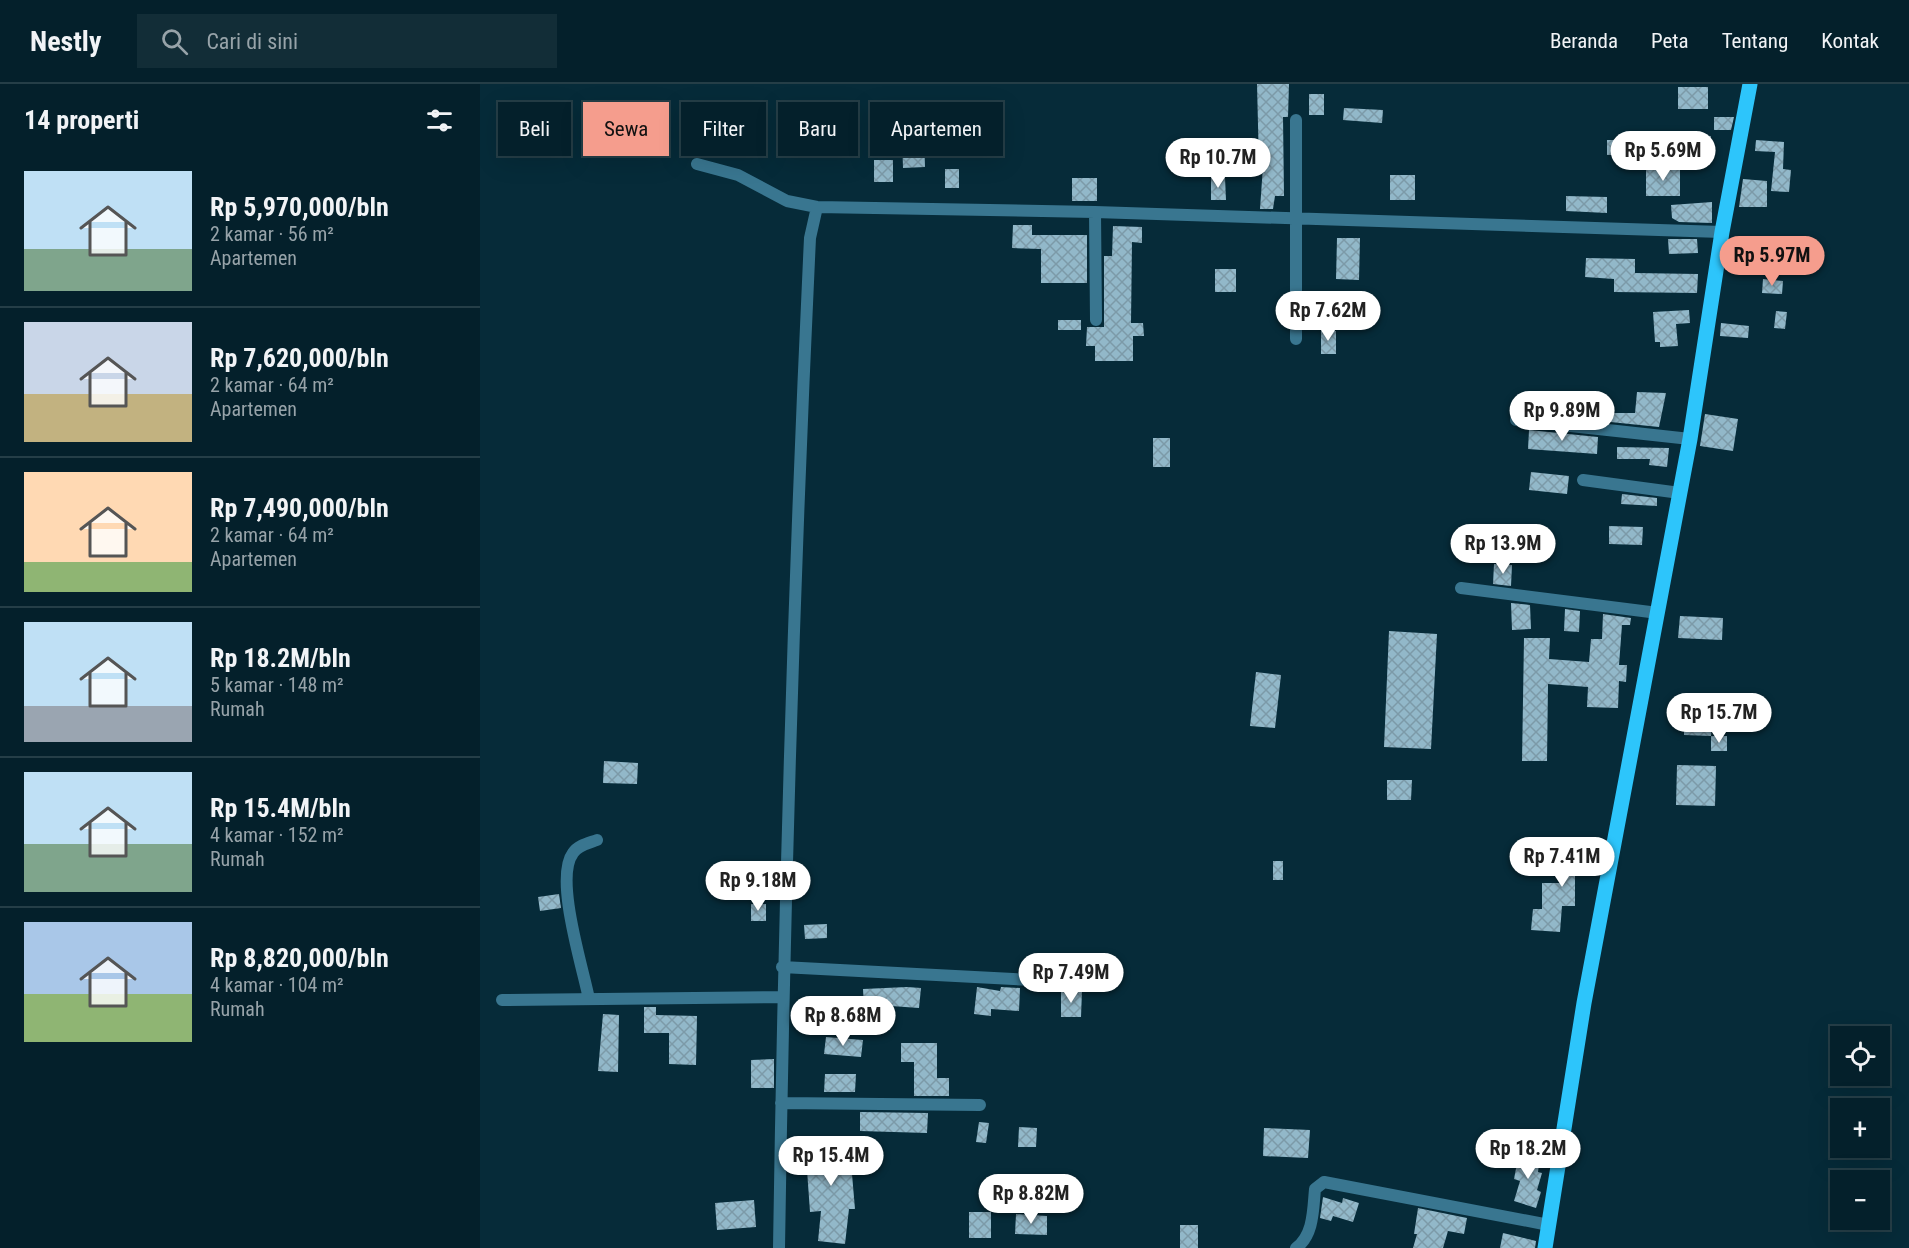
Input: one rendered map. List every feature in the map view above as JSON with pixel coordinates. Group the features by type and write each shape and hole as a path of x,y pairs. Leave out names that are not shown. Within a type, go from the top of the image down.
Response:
{"main road":[{"path":"1545,1248 1584,1004 1690,439 1722,232 1750,84"}],"street":[{"path":"1296,120 1296,339"},
{"path":"697,164 738,175 787,201 817,207 1095,212 1722,232"},
{"path":"779,1248 782,967 796,539 810,238 817,207"},
{"path":"1095,212 1096,320"},
{"path":"1516,420 1690,439"},
{"path":"1583,480 1680,493"},
{"path":"1461,588 1658,613"},
{"path":"590,999 565,876 573,853 583,845 597,840"},
{"path":"782,967 1070,982"},
{"path":"502,1000 782,997"},
{"path":"781,1103 980,1105"},
{"path":"1296,1248 1302,1244 1311,1224 1315,1189 1324,1182 1549,1225"}],"building":[{"path":"1257,84 1289,84 1288,117 1283,117 1284,196 1275,196 1273,209 1260,209 1263,166 1259,166"},
{"path":"1678,87 1708,87 1708,109 1678,109"},
{"path":"1309,94 1324,94 1324,115 1309,115"},
{"path":"1344,108 1383,110 1382,123 1343,120"},
{"path":"1714,117 1734,117 1731,130 1714,130"},
{"path":"1680,134 1711,136 1710,150 1706,150 1705,164 1679,163"},
{"path":"1607,140 1639,140 1638,155 1607,155"},
{"path":"1756,140 1784,142 1783,169 1791,170 1789,192 1771,191 1775,152 1755,151"},
{"path":"903,156 925,156 925,167 903,168"},
{"path":"874,160 893,160 893,182 874,182"},
{"path":"1646,167 1680,167 1680,196 1646,196"},
{"path":"945,169 959,169 959,188 945,188"},
{"path":"1390,175 1415,175 1415,200 1390,200"},
{"path":"1211,177 1225,177 1226,200 1211,200"},
{"path":"1072,178 1097,178 1097,201 1072,201"},
{"path":"1743,179 1767,181 1767,207 1739,207"},
{"path":"1566,196 1607,197 1607,213 1566,211"},
{"path":"1712,202 1712,223 1679,222 1672,218 1671,205"},
{"path":"1013,225 1032,225 1032,235 1087,235 1087,283 1041,283 1041,249 1012,248"},
{"path":"1113,226 1142,227 1142,243 1132,242 1131,323 1143,323 1144,336 1133,336 1133,361 1095,361 1095,346 1086,346 1087,327 1104,327 1104,256 1112,256"},
{"path":"1337,238 1360,238 1359,280 1336,279"},
{"path":"1668,239 1697,239 1698,253 1669,254"},
{"path":"1586,258 1635,259 1635,273 1698,274 1697,293 1614,292 1614,279 1585,277"},
{"path":"1215,269 1236,269 1236,292 1215,292"},
{"path":"1763,279 1783,281 1782,294 1762,293"},
{"path":"1689,310 1690,323 1676,324 1678,346 1660,347 1660,342 1655,342 1653,312"},
{"path":"1776,311 1787,312 1785,329 1774,328"},
{"path":"1058,320 1081,320 1081,330 1058,330"},
{"path":"1721,323 1749,326 1748,338 1720,336"},
{"path":"1321,331 1336,331 1336,354 1321,354"},
{"path":"1637,392 1666,393 1659,427 1591,420 1591,413 1635,413"},
{"path":"1521,398 1574,405 1572,418 1519,412"},
{"path":"1705,414 1738,419 1733,451 1700,446"},
{"path":"1529,430 1598,437 1597,454 1528,449"},
{"path":"1153,438 1170,438 1170,467 1153,467"},
{"path":"1617,447 1669,448 1667,467 1649,465 1650,459 1617,459"},
{"path":"1531,472 1569,476 1567,494 1529,490"},
{"path":"1622,494 1657,498 1657,506 1621,504"},
{"path":"1609,526 1643,527 1642,545 1609,544"},
{"path":"1494,564 1512,565 1511,586 1493,584"},
{"path":"1511,603 1530,605 1531,629 1512,630"},
{"path":"1565,609 1580,611 1579,632 1564,631"},
{"path":"1603,614 1631,618 1630,625 1622,625 1619,665 1627,665 1626,682 1619,681 1618,708 1587,707 1588,687 1548,684 1547,761 1522,761 1524,638 1550,638 1549,659 1589,662 1591,639 1602,639"},
{"path":"1680,616 1723,618 1722,640 1678,638"},
{"path":"1389,631 1437,634 1431,749 1384,747"},
{"path":"1256,672 1281,675 1275,728 1250,726"},
{"path":"1684,725 1712,726 1711,736 1684,735"},
{"path":"1711,736 1727,736 1727,751 1711,751"},
{"path":"604,761 638,763 637,784 603,783"},
{"path":"1677,765 1716,766 1715,806 1676,805"},
{"path":"1387,780 1412,780 1411,800 1387,800"},
{"path":"1560,846 1593,846 1593,871 1575,871 1575,906 1562,906 1560,932 1531,930 1533,909 1542,909 1542,883 1560,883"},
{"path":"1273,861 1283,861 1283,880 1273,880"},
{"path":"559,894 561,908 540,911 538,897"},
{"path":"751,904 766,904 766,921 751,921"},
{"path":"827,924 827,938 805,939 804,925"},
{"path":"977,987 1000,991 1001,987 1020,988 1019,1011 991,1009 991,1016 974,1014"},
{"path":"921,988 919,1008 891,1006 864,1009 863,989"},
{"path":"1061,991 1082,991 1081,1017 1061,1017"},
{"path":"644,1007 656,1007 656,1015 697,1016 696,1065 669,1064 669,1033 644,1033"},
{"path":"603,1014 619,1015 618,1072 598,1071"},
{"path":"826,1037 863,1040 861,1057 824,1054"},
{"path":"901,1043 937,1043 937,1078 949,1078 949,1096 914,1096 914,1062 901,1062"},
{"path":"774,1059 774,1088 751,1088 751,1060"},
{"path":"825,1074 856,1074 855,1092 824,1092"},
{"path":"860,1112 928,1113 927,1133 860,1131"},
{"path":"979,1122 989,1123 986,1143 976,1142"},
{"path":"1019,1127 1037,1128 1036,1147 1018,1147"},
{"path":"1264,1128 1310,1130 1308,1158 1263,1156"},
{"path":"849,1139 855,1209 849,1209 845,1244 818,1241 821,1211 810,1212 805,1142"},
{"path":"1519,1153 1540,1156 1538,1172 1542,1173 1537,1190 1541,1192 1536,1208 1514,1201 1520,1181 1514,1179"},
{"path":"1323,1197 1342,1203 1343,1198 1359,1203 1353,1222 1333,1216 1331,1221 1320,1218"},
{"path":"754,1200 756,1227 717,1230 715,1203"},
{"path":"1418,1208 1467,1218 1464,1234 1448,1231 1443,1248 1413,1248 1417,1234 1414,1234"},
{"path":"969,1212 991,1212 991,1238 969,1238"},
{"path":"1016,1214 1047,1216 1047,1235 1015,1234"},
{"path":"1180,1225 1198,1225 1198,1248 1180,1248"},
{"path":"1503,1233 1536,1241 1535,1248 1500,1248"}]}
